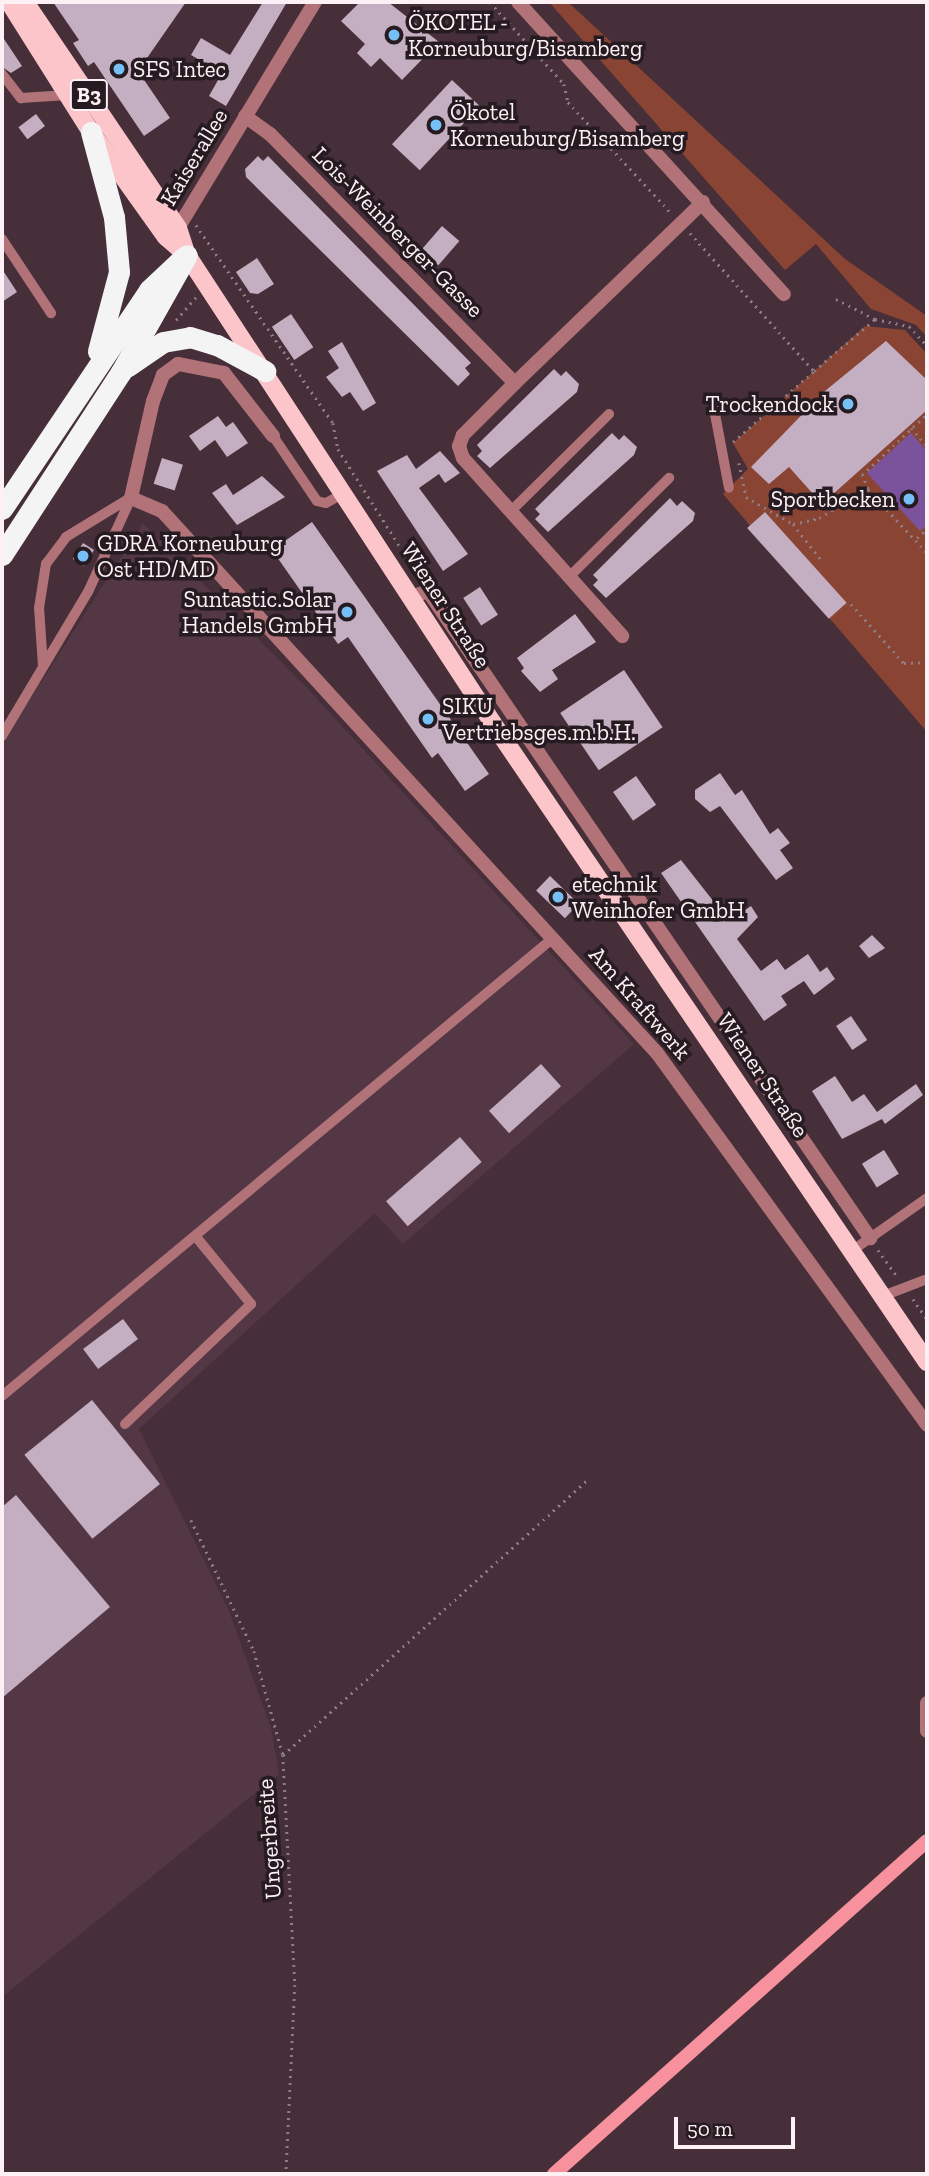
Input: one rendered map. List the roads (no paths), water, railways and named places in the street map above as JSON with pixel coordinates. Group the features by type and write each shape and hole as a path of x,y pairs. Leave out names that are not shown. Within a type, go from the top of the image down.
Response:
{"highway":[{"path":"89,374 108,325 119,272 114,217 91,132"},
{"path":"2,555 121,372 187,255"},
{"path":"2,509 89,374 162,273 187,255"},
{"path":"121,372 151,348 175,339 204,340 265,371"}],"main road":[{"name":"Wiener Straße","path":"9,2 91,132 166,237 187,255 344,493 420,594 492,722 927,1362"},
{"name":"Wiener Straße","path":"24,2 183,221 187,255"}],"street":[{"name":"Kaiserallee","path":"183,221 315,2"},
{"path":"518,2 784,294"},
{"name":"Lois-Weinberger-Gasse","path":"245,116 270,134 515,383"},
{"path":"622,636 511,511 459,446 515,383 703,202"},
{"path":"131,498 153,401 163,375 178,364 224,373 273,436"},
{"name":"Am Kraftwerk","path":"131,498 162,511 657,1053 927,1425"},
{"path":"420,594 509,711 870,1238"},
{"path":"492,722 509,711"},
{"path":"927,1703 927,1731"},
{"path":"554,2174 927,1841"}],"lane":[{"path":"2,74 21,98 68,95"},
{"path":"2,239 51,313"},
{"path":"719,402 715,414 729,488"},
{"path":"511,511 609,414"},
{"path":"273,436 317,500 326,503 344,493"},
{"path":"569,576 669,478"},
{"path":"43,667 39,608 46,564 66,537 131,498"},
{"path":"2,736 88,592 131,498"},
{"path":"2,1396 197,1238 553,938"},
{"path":"853,1250 927,1198"},
{"path":"125,1424 251,1304 197,1238"},
{"path":"883,1296 927,1279"}],"place":[{"name":"ÖKOTEL - Korneuburg/Bisamberg","path":"394,35"},
{"name":"SFS Intec","path":"119,69"},
{"name":"Ökotel Korneuburg/Bisamberg","path":"436,125"},
{"name":"Trockendock","path":"848,404"},
{"name":"Sportbecken","path":"909,499"},
{"name":"GDRA Korneuburg Ost HD/MD","path":"83,556"},
{"name":"Suntastic.Solar Handels GmbH","path":"347,612"},
{"name":"SIKU Vertriebsges.m.b.H.","path":"428,719"},
{"name":"etechnik Weinhofer GmbH","path":"558,897"}]}
